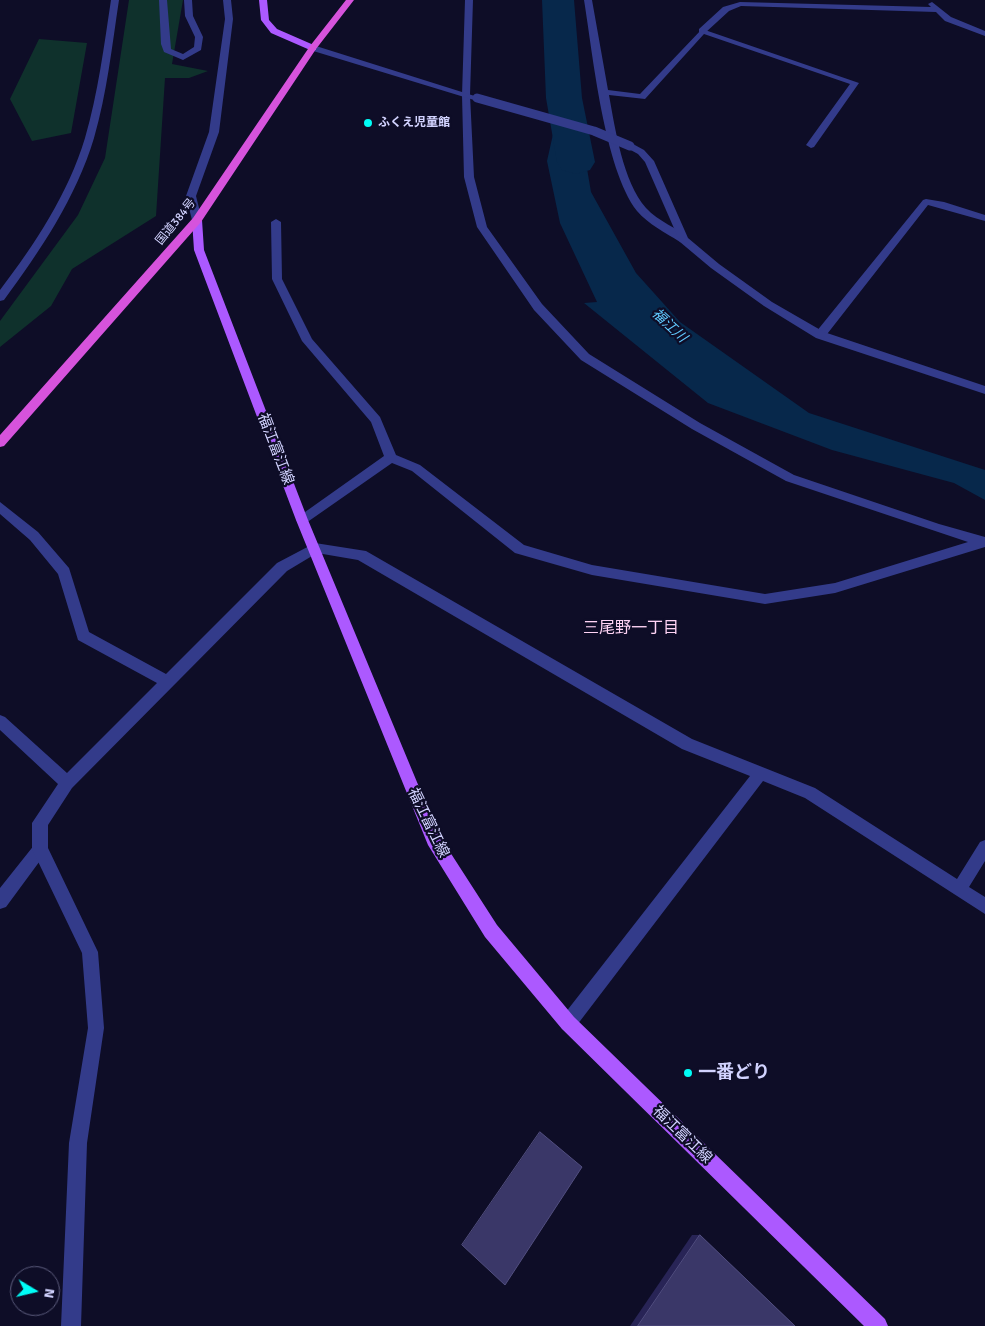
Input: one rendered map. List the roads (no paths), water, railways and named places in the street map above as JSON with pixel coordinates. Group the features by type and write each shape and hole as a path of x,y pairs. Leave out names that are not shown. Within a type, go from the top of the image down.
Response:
{"highway":[{"name":"国道384号","path":"0,443 197,220 313,48 350,0"}],"main road":[{"path":"263,0 266,20 274,31 313,48"},
{"name":"福江富江線","path":"197,220 199,250 302,520 315,548 432,840 490,931 568,1023 878,1326"}],"street":[{"path":"0,298 41,238 64,199 88,140 95,116 115,0"},
{"path":"163,0 165,44 167,50 182,57 198,48 199,37 189,16 188,0"},
{"path":"197,220 191,196 214,132 229,19 228,0"},
{"path":"469,0 471,97 469,177 482,227 538,307 585,357 696,426 790,478 938,529 985,542"},
{"path":"588,0 604,92 626,181 641,209 768,304 820,335 985,390"},
{"path":"929,0 948,19 985,34"},
{"path":"604,92 642,96 702,31 726,9 740,4 938,10"},
{"path":"702,31 855,83 811,145"},
{"path":"313,48 471,97 594,131 630,146 641,152 650,161 684,240"},
{"path":"820,335 926,202 941,204 985,218"},
{"path":"391,458 416,468 520,549 592,570 765,599 835,588 985,542"},
{"path":"0,507 34,536 64,572 84,636 168,682"},
{"path":"70,1326 78,1143 96,1028 90,952 40,849 40,823 67,783 282,567 315,548 362,555 687,744 810,793 960,888 985,906"},
{"path":"0,721 67,783"},
{"path":"568,1023 759,774"},
{"path":"960,888 985,847"},
{"path":"0,901 40,849"}],"lane":[{"path":"276,222 277,279 281,288 308,341 376,420 391,458 302,520"}],"water":[{"path":"569,63 591,192 636,273 680,322 809,413 985,470 985,500 954,483 832,450 708,403 584,303 597,302 560,223 547,161"}],"waterway":[{"name":"福江川","path":"558,0 564,98 576,162"}],"place":[{"name":"ふくえ児童館","path":"368,123"},
{"name":"一番どり","path":"688,1073"}],"district":[{"name":"三尾野一丁目","path":"631,629"}]}
